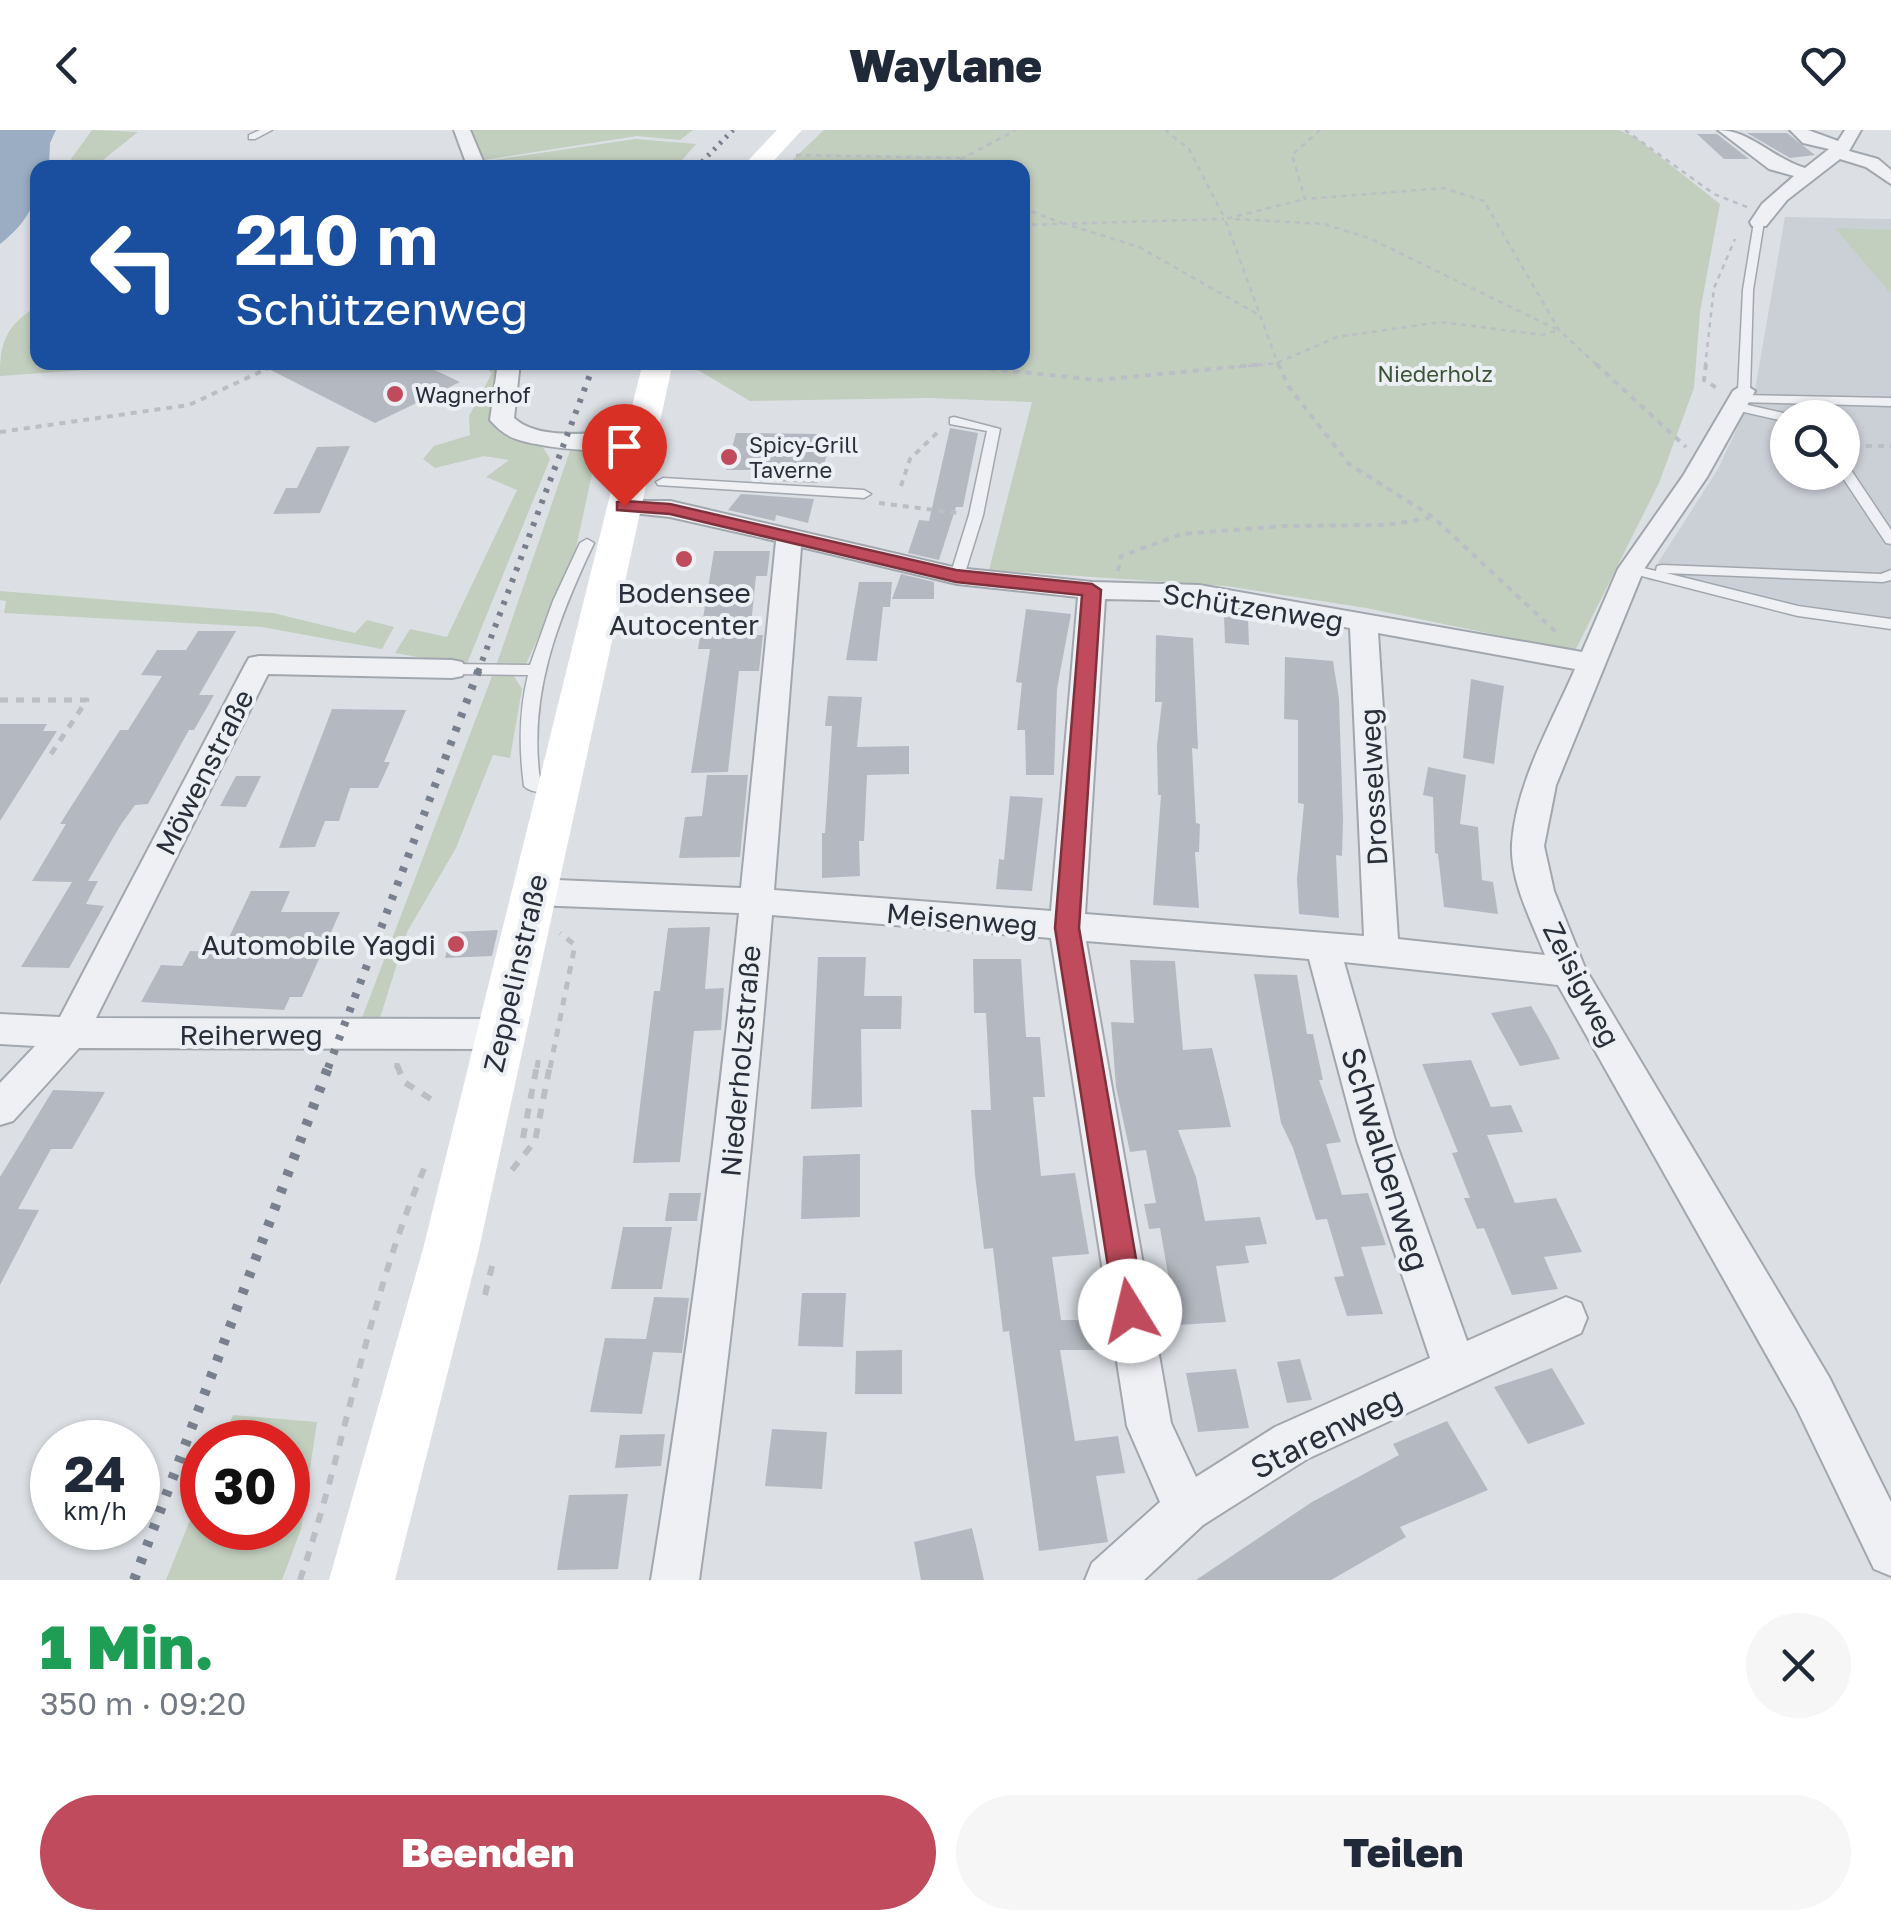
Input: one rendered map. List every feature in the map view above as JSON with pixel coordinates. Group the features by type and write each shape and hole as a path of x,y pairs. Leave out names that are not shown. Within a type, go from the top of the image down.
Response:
{"main road":[{"path":"761,160 790,130"},
{"name":"Zeppelinstraße","path":"362,1580 451,1249 502,1034 534,892 546,786 624,506 656,370"}],"street":[{"path":"462,130 474,160"},
{"path":"1726,130 1775,165 1805,174"},
{"path":"1798,130 1809,139 1872,163 1891,179"},
{"path":"1762,216 1805,174 1839,150 1853,130"},
{"path":"508,370 502,420 509,429 532,437 638,441"},
{"name":"Zeisigweg","path":"1741,399 1704,462 1631,568 1540,785 1528,846 1537,891 1570,972 1813,1392 1891,1552"},
{"name":"Schützenweg","path":"624,506 670,509 789,540 956,576 1103,590 1198,593 1589,662"},
{"name":"Niederholzstraße","path":"674,1580 703,1396 736,1128 789,540"},
{"path":"1103,590 1067,928 1149,1426 1187,1508"},
{"name":"Drosselweg","path":"1364,624 1382,951"},
{"name":"Möwenstraße","path":"0,1109 70,1033 259,665 452,669"},
{"name":"Meisenweg","path":"534,892 754,901 1382,951 1570,972"},
{"name":"Schwalbenweg","path":"1323,948 1376,1140 1454,1368"},
{"name":"Reiherweg","path":"0,1029 70,1033 502,1034"},
{"name":"Starenweg","path":"1109,1580 1187,1508 1291,1444 1566,1318"}],"lane":[{"path":"252,137 268,130"},
{"name":"Zeisigweg","path":"1741,399 1748,290 1762,216"},
{"path":"1741,399 1891,402"},
{"path":"1741,399 1770,411"},
{"path":"954,421 994,429 976,515 956,576"},
{"path":"664,482 864,494"},
{"path":"1857,490 1891,540"},
{"path":"546,786 524,748 534,670 587,543"},
{"path":"1631,568 1883,578 1891,574"},
{"path":"1631,568 1798,611 1891,624"},
{"name":"Möwenstraße","path":"452,669 534,670"}],"path":[{"path":"797,156 963,158 1016,130"},
{"path":"1164,130 1189,149 1225,219 1289,387 1348,464 1433,517 1589,662"},
{"path":"1306,199 1292,156 1320,130"},
{"path":"1626,130 1648,141 1725,202 1762,216"},
{"path":"1225,219 1306,199 1444,188 1484,200 1558,330"},
{"path":"1030,211 1140,247 1259,314"},
{"path":"1741,399 1704,380 1714,288 1741,224 1762,216"},
{"path":"1030,224 1225,219 1324,224 1369,238 1558,330 1704,462"},
{"path":"975,370 1098,380 1277,363 1337,337 1442,322 1542,335 1558,330"},
{"path":"0,432 188,405 265,370"},
{"path":"901,486 910,459 954,421"},
{"path":"1860,446 1891,446"},
{"path":"864,494 882,504 976,515"},
{"path":"1103,590 1121,556 1182,534 1283,526 1387,525 1433,517"},
{"path":"0,700 87,700 48,760"},
{"path":"512,1170 535,1141 575,945 558,931"},
{"path":"400,1035 396,1070 406,1086 434,1101"},
{"path":"523,1138 531,1097"},
{"path":"507,1138 535,1141"},
{"path":"300,1580 324,1517 401,1216 432,1152"}],"shaded area":[{"path":"1785,217 1891,219 1891,619 1647,580 1718,469 1755,390"}],"green space":[{"path":"92,130 138,132 103,160 71,159"},
{"path":"460,130 693,130 680,140 637,136 471,160"},
{"name":"Niederholz","path":"824,130 1619,130 1635,137 1720,204 1700,312 1694,388 1659,483 1575,651 1366,608 1226,586 989,570 1032,402 928,398 750,401 698,370 1030,370 1030,160 792,160"},
{"path":"635,139 696,144 682,160 493,160"},
{"path":"1835,228 1891,230 1891,294"},
{"path":"30,311 30,370 84,370 0,376 1,353 18,320"},
{"path":"489,370 501,370 495,423 513,438 541,444 550,459 466,666 395,653 410,629 447,637 517,490 486,477 509,460 484,456 435,468 423,459 434,446 470,435 469,416 492,373"},
{"path":"572,445 598,446 573,562 526,664 497,663"},
{"path":"0,591 273,613 355,633 367,620 394,627 382,649 262,627 4,613 6,601 0,600"},
{"path":"494,671 513,675 522,689 510,758 493,755 456,848 407,932 379,1021 360,1023"},
{"path":"233,1415 293,1420 231,1420"},
{"path":"310,1421 317,1422 310,1469"},
{"path":"180,1545 180,1550 293,1550 282,1580 166,1580"}],"water":[{"path":"0,130 56,130 50,143 49,160 30,160 29,211 0,244"}],"building":[{"path":"1747,133 1787,133 1815,155 1790,158"},
{"path":"1697,134 1717,134 1749,159 1724,159"},
{"name":"Wagnerhof","path":"271,370 435,370 460,382 375,423"},
{"path":"950,428 978,433 963,507 956,507 939,560 908,553 919,520 929,521"},
{"path":"736,433 823,434 833,439 817,483 753,480 761,470 726,470"},
{"path":"350,446 320,513 273,514 286,488 297,488 317,447"},
{"path":"741,494 814,499 808,523 776,515 775,521 728,510"},
{"path":"714,551 770,551 767,576 756,576 750,635 763,635 759,671 739,671 728,772 691,773 710,649 698,649"},
{"path":"901,574 934,582 934,599 892,599"},
{"path":"859,582 892,582 890,607 883,607 877,661 846,660"},
{"path":"1026,609 1071,614 1057,689 1054,775 1026,775 1025,730 1017,730 1022,683 1016,682"},
{"path":"1224,616 1248,618 1249,645 1225,643"},
{"path":"198,631 236,631 199,695 214,695 194,730 189,730 148,804 135,805 120,826 88,881 98,881 86,904 104,906 69,968 21,967 72,882 32,881 66,824 60,824 120,730 128,730 162,676 141,675 157,650 186,650"},
{"path":"1156,635 1193,638 1198,749 1192,748 1196,823 1200,824 1199,852 1195,852 1199,908 1153,905 1161,795 1157,745 1162,702 1155,702"},
{"path":"1285,657 1333,661 1339,699 1343,819 1342,856 1336,855 1339,918 1299,914 1297,879 1304,804 1298,803 1298,720 1284,719"},
{"path":"1471,679 1504,686 1494,764 1463,758"},
{"path":"828,696 862,697 857,747 909,746 909,774 867,775 864,841 859,841 860,876 822,878 832,726 825,726"},
{"path":"332,709 406,710 384,762 390,762 378,788 350,788 339,821 325,821 315,847 279,848"},
{"path":"0,724 47,724 43,731 57,731 0,821"},
{"path":"1428,767 1466,775 1460,824 1478,827 1482,880 1493,882 1498,914 1444,907 1435,853 1433,797 1423,795"},
{"path":"707,775 748,775 740,857 679,858 685,817 702,816"},
{"path":"236,776 261,776 246,807 220,806"},
{"path":"1010,796 1043,798 1032,891 996,889 999,859 1004,860"},
{"path":"251,891 290,891 281,912 340,912 302,997 290,997 284,1010 141,1002 161,965 182,966 190,951 222,952"},
{"path":"710,927 705,989 724,988 721,1030 694,1031 680,1162 633,1163 654,991 660,991 668,928"},
{"path":"498,930 492,956 445,958 452,932"},
{"path":"818,957 866,957 864,996 902,996 901,1029 861,1029 862,1107 811,1109"},
{"path":"973,959 1021,959 1026,1037 1040,1037 1045,1097 1033,1097 1041,1176 1075,1173 1089,1254 1052,1257 1061,1320 1105,1320 1108,1350 1060,1350 1075,1441 1118,1436 1125,1473 1096,1476 1108,1542 1039,1551 1009,1331 1003,1332 993,1248 984,1249 975,1175 971,1110 991,1110 986,1013 974,1013"},
{"path":"1130,960 1175,961 1183,1050 1212,1048 1231,1127 1178,1130 1196,1177 1205,1221 1260,1217 1267,1244 1245,1246 1249,1263 1216,1266 1226,1322 1177,1325 1160,1228 1149,1229 1144,1204 1156,1203 1146,1150 1130,1152 1116,1087 1111,1022 1134,1023"},
{"path":"1254,974 1297,975 1307,1034 1313,1034 1323,1080 1319,1080 1341,1142 1326,1144 1342,1195 1368,1193 1386,1245 1361,1247 1383,1314 1347,1316 1334,1277 1344,1276 1327,1219 1316,1220 1281,1123"},
{"path":"1531,1006 1560,1059 1520,1066 1491,1013"},
{"path":"1471,1060 1491,1107 1511,1105 1523,1132 1487,1135 1515,1203 1556,1198 1582,1252 1544,1257 1558,1289 1512,1295 1484,1228 1477,1229 1464,1198 1470,1198 1452,1153 1458,1152 1422,1064"},
{"path":"53,1090 105,1092 72,1149 51,1149 18,1209 39,1210 0,1285 0,1177"},
{"path":"860,1154 860,1217 801,1219 803,1156"},
{"path":"669,1193 701,1193 697,1221 665,1221"},
{"path":"623,1227 672,1227 662,1289 611,1289"},
{"path":"802,1293 846,1293 843,1347 798,1346"},
{"path":"654,1297 689,1298 682,1353 653,1352 642,1414 590,1412 605,1338 646,1339"},
{"path":"902,1350 902,1394 855,1394 856,1351"},
{"path":"1300,1359 1312,1400 1287,1403 1277,1362"},
{"path":"1552,1368 1585,1424 1528,1444 1494,1387"},
{"path":"1236,1369 1249,1428 1198,1432 1186,1373"},
{"path":"1447,1421 1488,1490 1400,1527 1406,1537 1331,1580 1196,1580 1312,1502 1399,1455 1393,1444"},
{"path":"772,1429 827,1432 822,1489 765,1486"},
{"path":"665,1434 661,1466 615,1468 620,1435"},
{"path":"628,1494 618,1569 557,1570 569,1495"},
{"path":"972,1528 984,1580 921,1580 914,1542"}],"railway":[{"path":"704,160 733,130"},
{"path":"478,672 592,370"},
{"path":"328,1068 479,669"},
{"path":"134,1580 329,1065"}],"place":[{"name":"Wagnerhof","path":"395,394"},
{"name":"Spicy-Grill Taverne","path":"729,457"},
{"name":"Bodensee Autocenter","path":"684,559"},
{"name":"Automobile Yagdi","path":"456,944"}],"route":[{"path":"624,506 670,509 789,540 956,576 1092,590 1067,928 1130,1311"}]}
